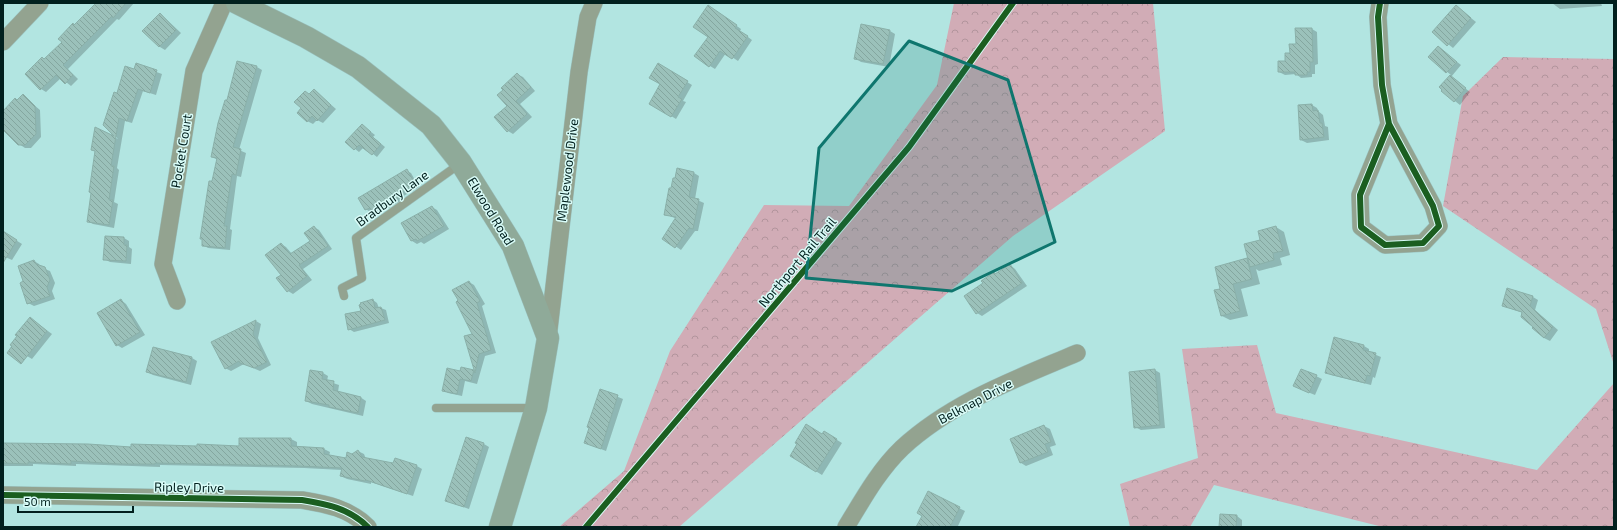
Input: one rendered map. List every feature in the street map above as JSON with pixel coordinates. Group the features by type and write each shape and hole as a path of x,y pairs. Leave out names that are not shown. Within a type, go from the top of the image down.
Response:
{"main road":[{"name":"Elwood Road","path":"238,3 306,37 358,67 431,125 461,163 513,246 548,338"},
{"path":"500,527 536,408 548,338"}],"street":[{"path":"3,42 40,3"},
{"name":"Pocket Court","path":"177,301 163,264 164,256 194,71 224,3"},
{"name":"Maplewood Drive","path":"548,338 578,72 588,17 594,3"},
{"path":"1380,3 1378,17 1382,85 1389,124 1433,206 1439,226 1423,243 1386,245 1362,227 1360,195 1389,124"},
{"name":"Belknap Drive","path":"846,527 870,486 897,454 938,419 986,392 1077,352"},
{"name":"Ripley Drive","path":"3,495 302,500 335,506 368,527"}],"lane":[{"name":"Bradbury Lane","path":"344,296 342,288 362,278 356,238 461,163"},
{"path":"436,408 536,408"}],"highlighted area":[{"path":"909,41 1008,80 1055,242 952,291 806,278 819,148"}],"green space":[{"path":"954,3 1153,3 1165,131 1013,236 679,527 559,527 624,471 670,351 764,205 849,206 937,85"},
{"path":"1503,57 1614,59 1614,365 1596,309 1443,206 1463,96"},
{"path":"1257,345 1276,413 1537,470 1614,383 1614,527 1383,527 1214,485 1190,527 1130,527 1120,484 1198,458 1182,349"}],"building":[{"path":"96,3 126,3 113,18 112,16 63,65 73,75 65,84 56,75 40,90 25,74 42,57 44,59 62,42 58,39 73,23 74,25"},
{"path":"708,5 737,25 735,28 748,36 732,59 720,51 709,67 694,56 708,37 693,27"},
{"path":"1456,5 1471,18 1447,46 1432,32"},
{"path":"160,13 176,30 159,47 142,31"},
{"path":"861,24 890,30 883,64 854,59"},
{"path":"1295,28 1312,28 1313,62 1310,62 1310,72 1307,72 1307,75 1295,75 1295,72 1278,72 1278,61 1285,61 1285,53 1290,53 1289,44 1296,44"},
{"path":"1438,46 1457,62 1446,73 1428,57"},
{"path":"237,61 257,66 233,147 241,149 236,175 232,174 224,226 227,226 225,248 202,246 202,239 200,239 209,181 212,181 217,158 211,157 218,123 225,100 227,100"},
{"path":"136,63 157,70 150,93 138,89 127,121 119,118 111,166 114,166 109,200 113,200 109,225 87,222 91,193 89,192 95,151 91,150 95,127 114,136 103,125 114,92 117,93 125,66 134,69"},
{"path":"658,63 688,81 678,97 682,99 671,117 649,104 660,84 649,78"},
{"path":"517,73 531,87 516,101 527,114 507,132 494,117 507,106 497,95 503,90 501,88"},
{"path":"1450,75 1466,88 1454,102 1441,91 1442,90 1439,87"},
{"path":"314,89 331,105 317,121 312,116 307,122 297,113 301,108 294,102 305,91 309,94"},
{"path":"23,94 35,106 36,134 25,145 18,145 3,130 3,111 15,98 17,100"},
{"path":"1312,104 1313,111 1318,110 1324,137 1300,140 1298,105"},
{"path":"362,124 371,132 369,134 381,144 372,155 359,145 354,150 345,142"},
{"path":"677,168 694,172 689,197 699,199 693,229 689,228 675,248 662,239 676,217 664,215 669,188 671,188 673,178 675,178"},
{"path":"407,169 415,184 397,195 398,198 372,212 370,208 365,210 358,198"},
{"path":"432,206 444,226 417,241 416,239 411,241 401,223"},
{"path":"314,226 328,246 299,265 307,276 287,292 276,278 281,275 265,255 281,243 290,254 310,241 304,233"},
{"path":"1276,226 1283,251 1273,253 1274,260 1250,267 1244,244 1260,240 1258,231"},
{"path":"3,231 17,240 3,263"},
{"path":"105,236 124,237 124,245 127,245 126,261 103,260"},
{"path":"1247,258 1252,279 1233,284 1240,311 1221,316 1214,290 1220,289 1215,267"},
{"path":"34,260 36,264 45,267 50,280 47,287 50,296 27,304 20,283 23,281 18,266"},
{"path":"1010,264 1022,283 976,314 964,296 983,283 981,281"},
{"path":"469,281 480,301 477,303 491,350 479,354 475,373 464,336 472,334 456,302 458,300 452,290"},
{"path":"1507,288 1533,296 1530,306 1553,327 1544,338 1521,317 1522,312 1502,306"},
{"path":"121,299 140,332 116,346 97,313"},
{"path":"373,299 375,308 381,307 385,320 348,330 345,314 361,311 359,305 361,304 360,303"},
{"path":"30,317 47,331 21,364 7,353 12,346 10,345 17,336 15,335"},
{"path":"256,320 253,334 267,362 254,368 240,363 239,361 225,369 211,342"},
{"path":"1334,337 1364,345 1363,350 1376,353 1370,376 1367,375 1365,383 1325,373"},
{"path":"153,347 192,357 186,382 146,372"},
{"path":"461,367 474,370 471,381 460,379 457,394 442,391 447,368 460,371"},
{"path":"1155,369 1160,425 1134,428 1129,372"},
{"path":"1301,369 1317,375 1309,393 1293,386"},
{"path":"310,370 323,372 322,379 334,381 333,390 361,397 358,413 329,407 329,405 305,401"},
{"path":"600,389 618,395 601,449 584,443 589,428 587,427"},
{"path":"806,424 822,434 824,431 837,439 816,472 790,456 797,444 795,443"},
{"path":"1044,425 1051,442 1045,444 1048,452 1020,463 1010,439"},
{"path":"466,437 484,443 464,507 445,501"},
{"path":"239,438 291,438 291,446 324,448 324,454 346,458 347,452 352,454 358,450 362,457 393,463 395,458 417,465 407,494 366,480 340,476 342,468 155,463 120,464 71,461 71,464 28,462 28,464 3,463 3,443 88,444 131,447 131,444 197,446 197,444 239,446"},
{"path":"928,491 960,507 950,527 916,527 922,516 917,513"},
{"path":"1220,514 1237,515 1236,527 1219,527"}],"cycle path":[{"name":"Northport Rail Trail","path":"586,527 909,147 1013,3"},
{"path":"1380,3 1378,17 1382,85 1389,124 1433,206 1439,226 1423,243 1385,245 1361,227 1360,195 1389,124"},
{"path":"3,495 302,500 328,505 345,511 353,515 368,527"}]}
